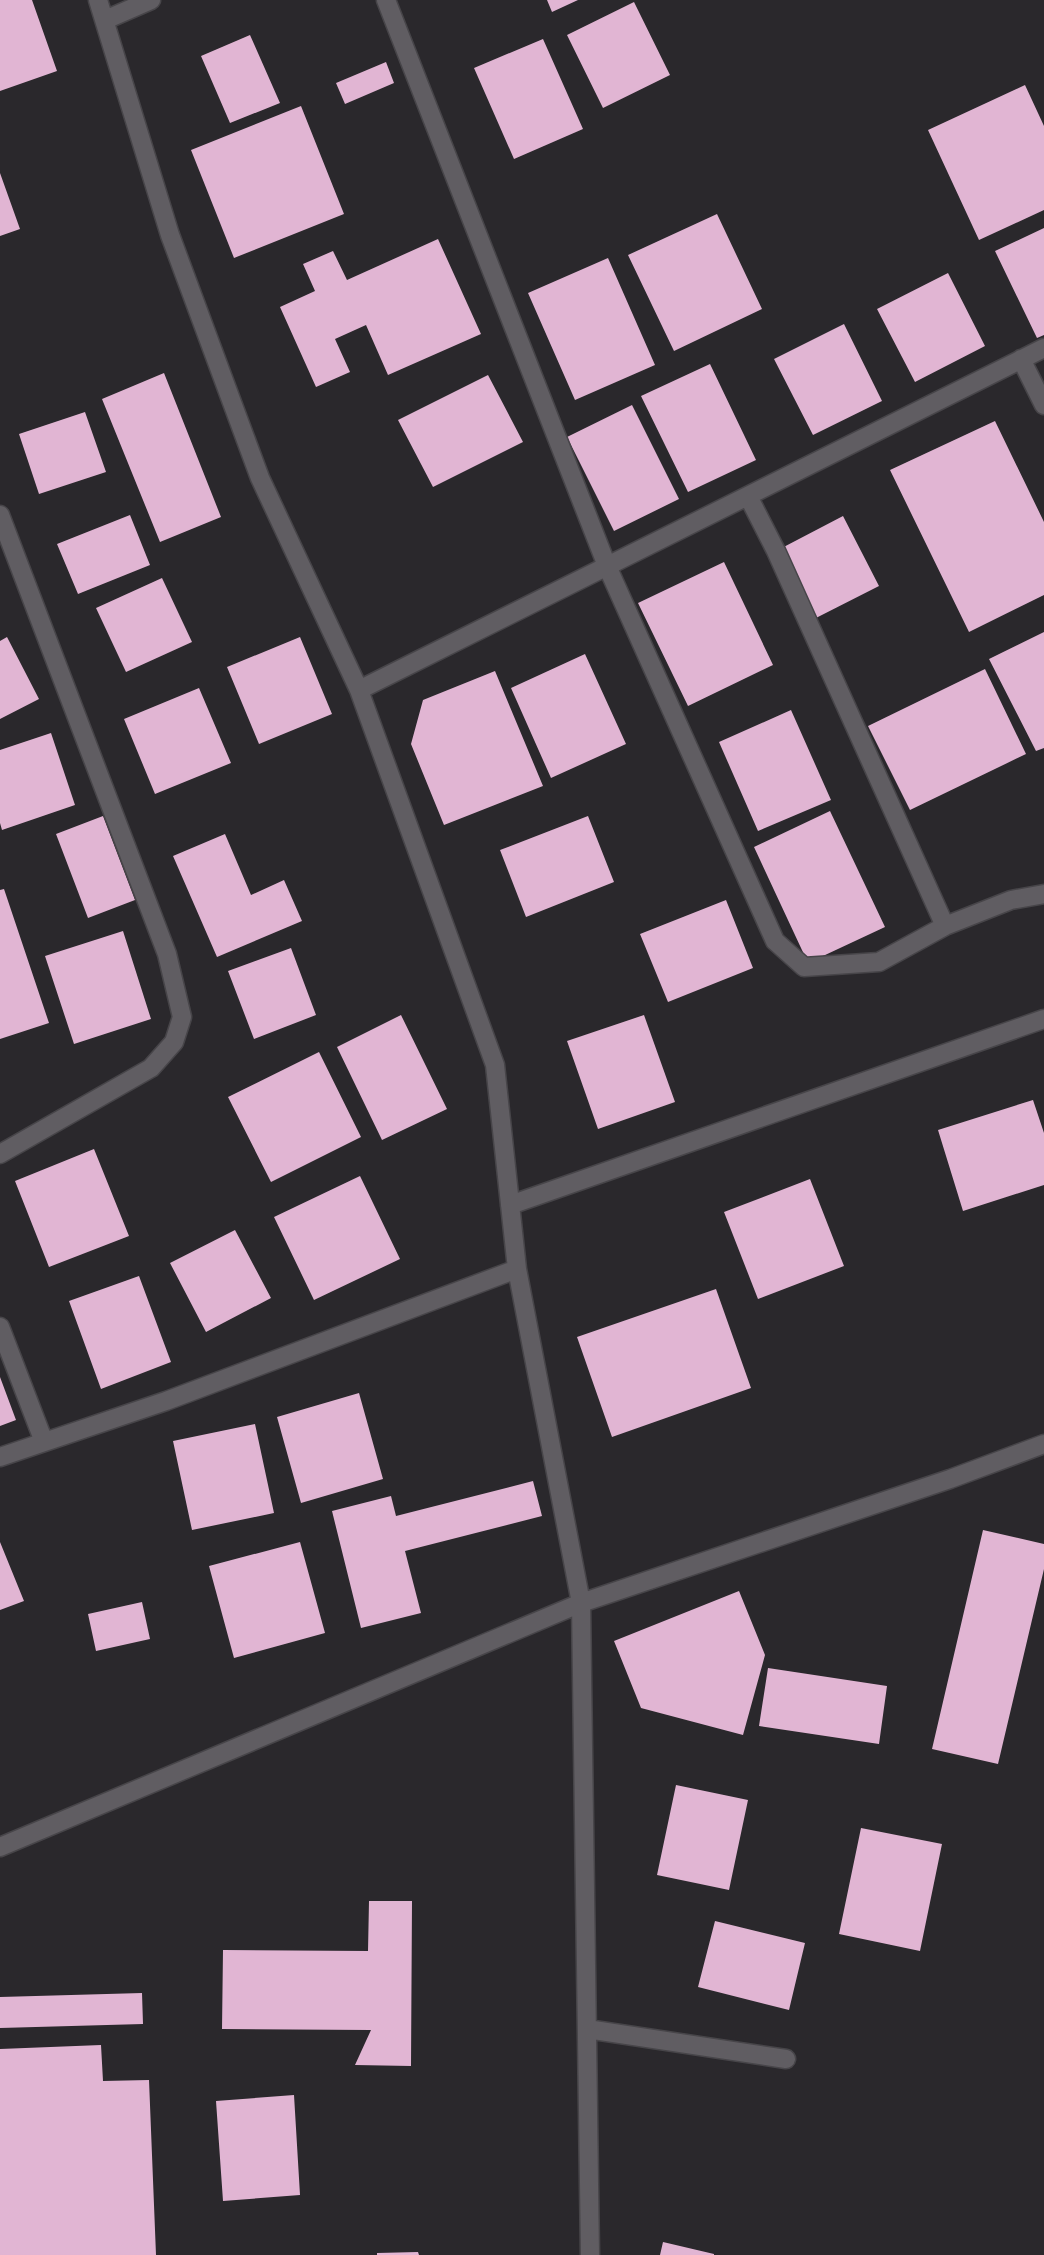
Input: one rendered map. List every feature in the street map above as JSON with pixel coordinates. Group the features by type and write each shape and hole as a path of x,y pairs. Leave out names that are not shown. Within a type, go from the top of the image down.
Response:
{"street":[{"path":"98,0 170,235 260,478 359,690 495,1065 517,1269 581,1603 590,2255"},
{"path":"105,20 151,0"},
{"path":"386,0 607,566 775,941 804,967 879,962 945,926 1011,900 1044,894"},
{"path":"359,690 1044,348"},
{"path":"1021,359 1044,405"},
{"path":"748,496 776,551 945,926"},
{"path":"0,515 167,954 182,1017 174,1042 151,1068 0,1154"},
{"path":"510,1205 1044,1019"},
{"path":"0,1457 166,1401 517,1269"},
{"path":"0,1327 44,1442"},
{"path":"0,1847 581,1603 950,1479 1044,1444"},
{"path":"587,2029 786,2059"}],"building":[{"path":"0,0 32,0 57,71 0,91"},
{"path":"547,0 578,0 552,12"},
{"path":"634,2 670,75 603,108 567,35"},
{"path":"250,35 280,103 230,123 201,56"},
{"path":"543,39 583,129 514,159 474,68"},
{"path":"386,62 394,83 345,104 336,83"},
{"path":"1025,85 1044,126 1044,210 979,240 928,130"},
{"path":"301,106 344,214 234,258 191,150"},
{"path":"0,173 20,229 0,236"},
{"path":"717,214 762,309 674,351 628,255"},
{"path":"1044,228 1044,335 1037,338 995,251"},
{"path":"438,239 481,334 388,375 366,325 335,339 350,372 316,387 280,307 315,291 303,264 333,251 347,280"},
{"path":"608,258 655,365 575,400 528,293"},
{"path":"948,273 985,346 915,382 877,309"},
{"path":"844,324 882,401 813,435 774,359"},
{"path":"710,364 756,460 688,492 641,396"},
{"path":"164,373 221,517 160,542 102,399"},
{"path":"488,375 523,442 433,487 398,420"},
{"path":"632,405 679,499 614,531 567,437"},
{"path":"85,412 106,472 39,494 19,434"},
{"path":"995,421 1044,522 1044,595 969,632 890,470"},
{"path":"130,515 150,565 78,594 57,544"},
{"path":"843,516 879,586 812,620 776,551"},
{"path":"724,562 773,665 688,706 638,603"},
{"path":"162,578 192,642 126,672 96,608"},
{"path":"1044,632 1044,748 1036,751 989,659"},
{"path":"7,637 39,699 0,719 0,641"},
{"path":"300,637 332,714 259,744 227,667"},
{"path":"585,654 626,744 551,778 511,688"},
{"path":"985,669 1026,754 910,810 868,726"},
{"path":"495,671 543,786 444,825 411,744 423,700"},
{"path":"199,688 231,763 155,794 124,719"},
{"path":"791,710 831,800 758,831 719,742"},
{"path":"51,733 75,805 2,830 0,823 0,750"},
{"path":"830,811 885,927 808,963 754,847"},
{"path":"103,816 135,900 88,918 56,834"},
{"path":"588,816 614,882 526,917 500,850"},
{"path":"225,834 251,895 284,880 302,921 217,957 173,856"},
{"path":"4,889 49,1023 0,1039 0,890"},
{"path":"726,900 753,968 668,1002 640,934"},
{"path":"123,931 151,1019 74,1044 45,956"},
{"path":"291,948 316,1015 254,1039 228,971"},
{"path":"401,1015 447,1109 382,1140 337,1047"},
{"path":"644,1015 675,1102 598,1129 567,1041"},
{"path":"319,1052 361,1137 271,1182 228,1097"},
{"path":"1033,1100 1044,1133 1044,1185 963,1211 938,1130"},
{"path":"94,1149 129,1236 49,1267 15,1181"},
{"path":"360,1176 400,1259 314,1300 274,1217"},
{"path":"810,1179 844,1266 758,1299 724,1212"},
{"path":"235,1230 271,1298 206,1332 170,1263"},
{"path":"139,1276 171,1362 101,1389 69,1301"},
{"path":"716,1289 751,1388 612,1437 577,1337"},
{"path":"0,1377 16,1420 0,1426"},
{"path":"359,1393 383,1479 301,1503 277,1417"},
{"path":"255,1424 274,1513 192,1530 173,1441"},
{"path":"533,1481 542,1516 405,1551 421,1613 361,1628 332,1511 391,1496 396,1516"},
{"path":"983,1530 1044,1544 1044,1569 998,1764 932,1749"},
{"path":"0,1542 24,1601 0,1610"},
{"path":"300,1542 325,1633 234,1658 209,1566"},
{"path":"739,1591 765,1655 743,1735 641,1708 614,1641"},
{"path":"142,1602 150,1639 96,1651 88,1614"},
{"path":"768,1668 887,1686 879,1744 759,1726"},
{"path":"676,1785 748,1800 729,1890 657,1875"},
{"path":"861,1828 942,1844 920,1951 839,1934"},
{"path":"369,1901 412,1901 411,2066 355,2065 371,2030 222,2029 223,1950 368,1951"},
{"path":"715,1921 805,1943 789,2010 698,1987"},
{"path":"142,1993 143,2024 0,2028 0,1997"},
{"path":"101,2045 103,2081 149,2080 156,2255 0,2255 0,2049"},
{"path":"294,2095 300,2195 223,2201 216,2101"},
{"path":"663,2242 714,2254 714,2255 660,2255"},
{"path":"418,2252 419,2255 377,2255 377,2253"}]}
